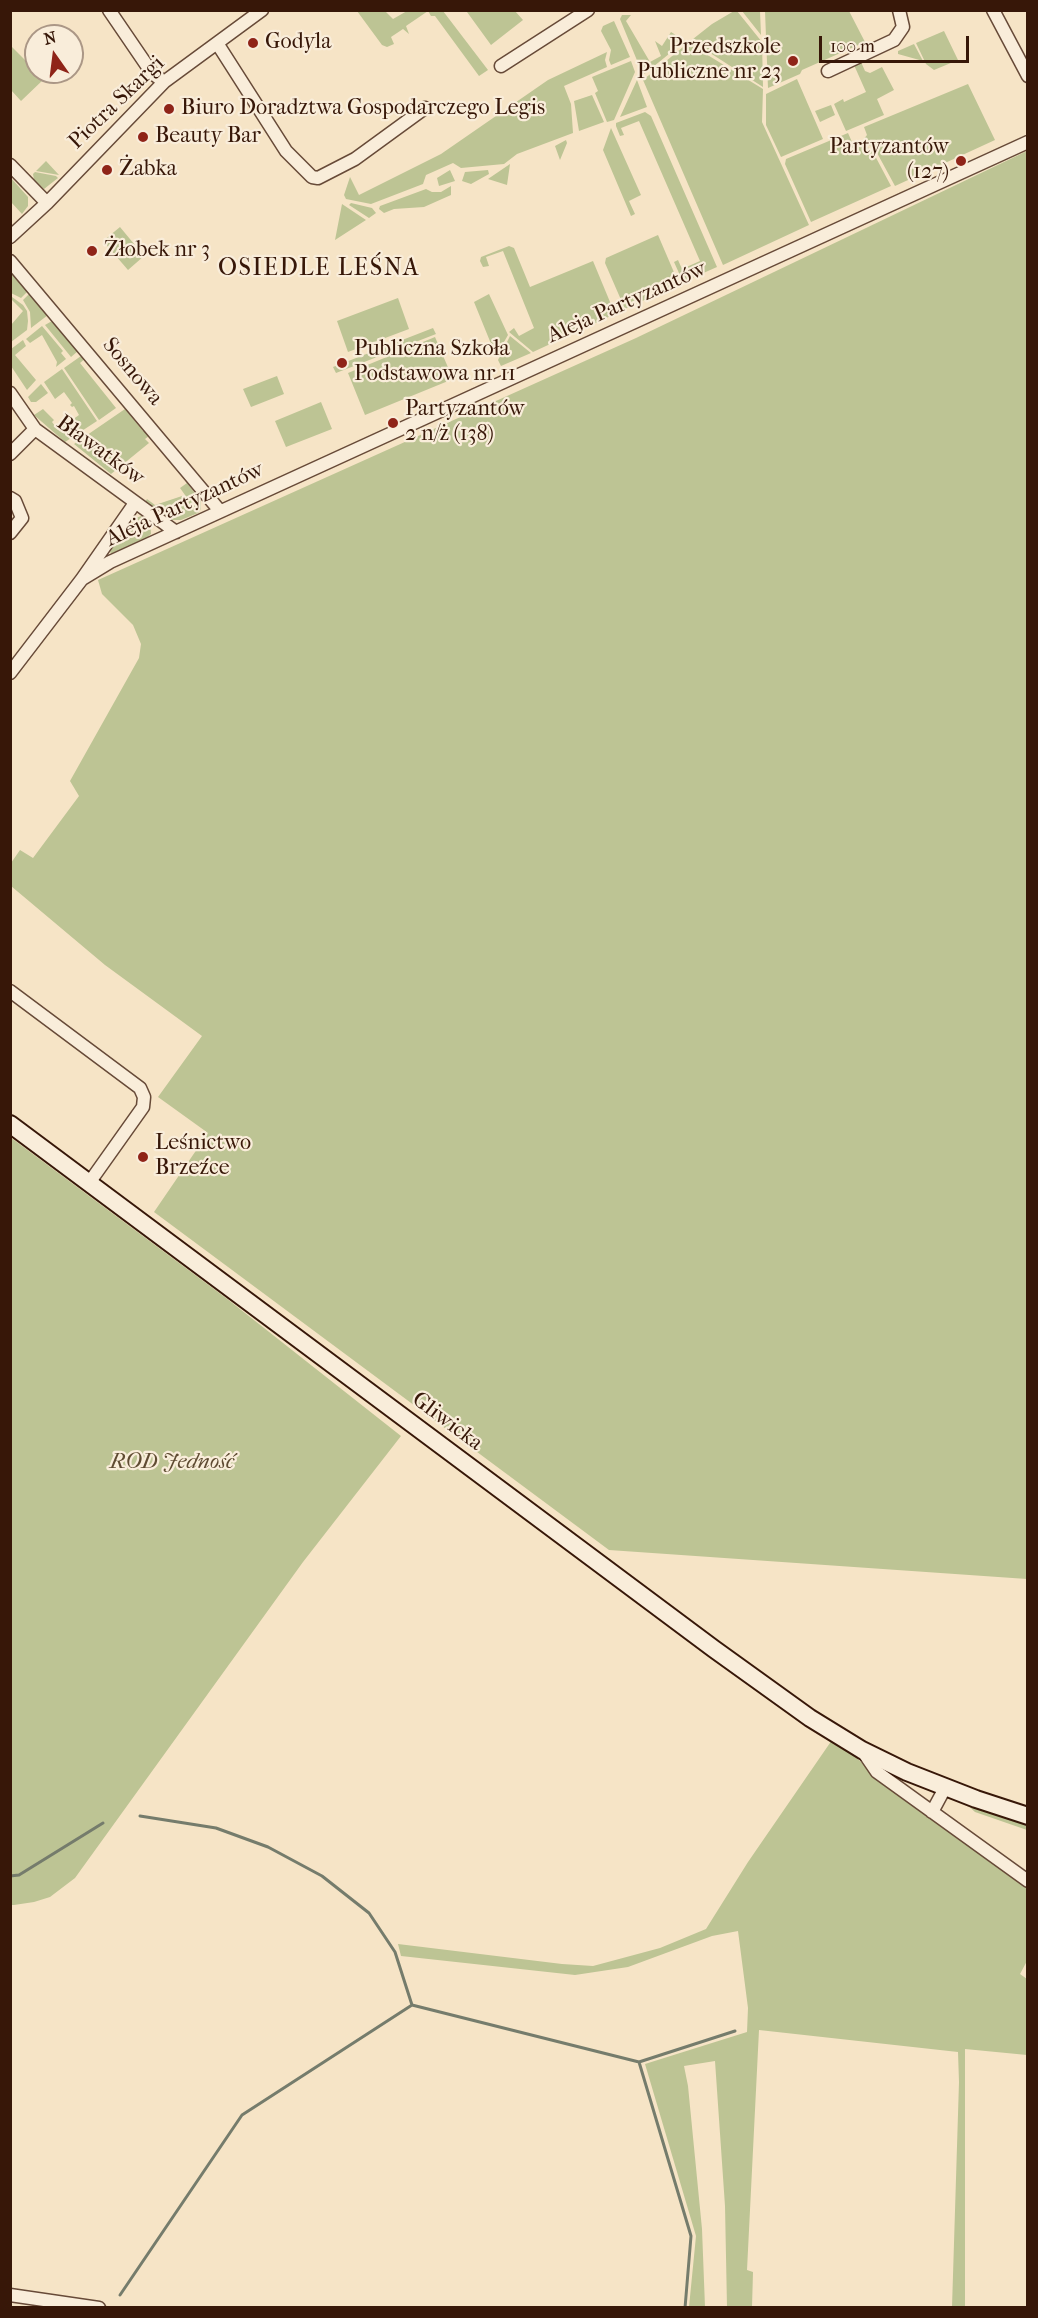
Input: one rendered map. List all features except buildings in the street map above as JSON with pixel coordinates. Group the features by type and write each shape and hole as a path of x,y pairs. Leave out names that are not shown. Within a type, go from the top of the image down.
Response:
{"main road":[{"name":"Gliwicka","path":"10,1124 810,1718 862,1750 945,1788 1028,1816"}],"street":[{"path":"109,10 152,73 164,82"},
{"path":"501,66 588,10"},
{"path":"828,71 894,40 903,27 899,10"},
{"path":"993,10 1028,76"},
{"name":"Piotra Skargi","path":"10,237 47,203 164,82 258,11"},
{"path":"217,43 286,151 312,177 318,178 355,159 425,108"},
{"name":"Aleja Partyzantów","path":"82,579 110,562 220,511 1028,142"},
{"path":"10,165 47,203"},
{"name":"Sosnowa","path":"10,261 220,511"},
{"name":"Bławatków","path":"10,393 35,429 176,532"},
{"path":"10,454 35,429"},
{"path":"10,498 15,501 22,518 10,533"},
{"path":"10,673 82,579 135,503"},
{"path":"10,991 140,1088 144,1097 143,1107 89,1183"},
{"name":"Gliwicka","path":"862,1750 877,1772 1028,1881"},
{"path":"932,1812 945,1788"},
{"path":"10,2295 99,2307"}],"green space":[{"path":"357,11 385,11 393,19 407,11 428,11 406,26 409,34 403,29 391,37 394,44 387,47 382,45"},
{"path":"428,11 443,11 488,70 479,76 435,16 431,16"},
{"path":"515,11 523,20 491,45 467,12"},
{"path":"737,11 762,42 763,87 693,42 693,39 712,24"},
{"path":"742,11 760,11 761,35"},
{"name":"Przedszkole Publiczne nr 23","path":"765,11 849,11 865,42 768,88"},
{"path":"622,15 631,15 626,21 650,62 661,56 655,41 662,46 671,32 685,41 643,75 620,19"},
{"path":"614,21 630,57 611,65 609,60 611,50 601,31 603,26"},
{"path":"944,31 958,60 934,70 926,64 916,43"},
{"path":"688,43 763,89 762,122 809,225 723,265 643,80"},
{"path":"914,44 923,61 898,54 898,51"},
{"path":"10,45 24,59 24,84 39,84 21,101 11,90"},
{"path":"607,52 605,60 607,67 564,86 571,104 573,133 517,154 504,164 461,168 453,163 426,175 423,184 371,204 346,199 344,195 350,177 359,195 441,154 548,80"},
{"path":"631,61 635,72 614,120 607,122 595,93 598,91 592,77"},
{"path":"861,62 865,71 870,73 882,67 894,90 877,99 884,115 846,131 834,104 866,92 854,65"},
{"path":"797,79 823,139 781,157 766,125 766,94"},
{"path":"637,80 647,107 620,117"},
{"path":"968,84 995,140 895,186 876,151 863,140 867,135 864,127"},
{"path":"592,95 604,122 579,131 574,101"},
{"path":"831,105 835,115 820,122 815,111"},
{"path":"645,112 651,116 717,267 683,282 674,262 678,260 682,269 700,261 639,121 621,128 624,135 620,136 616,126 616,123"},
{"path":"611,128 641,195 629,201 635,214 631,216 603,150"},
{"path":"848,133 852,142 861,141 873,152 891,186 811,222 785,164 786,159"},
{"path":"566,140 567,143 560,160 555,146"},
{"path":"1027,151 1027,1579 609,1550 154,1212 208,1133 158,1097 202,1036 105,965 11,886 11,863 20,850 33,858 79,796 70,781 139,658 141,644 133,625 102,594 98,580 636,338"},
{"path":"46,161 59,175 36,171"},
{"path":"510,164 507,185 488,179"},
{"path":"450,170 455,181 439,186 437,178"},
{"path":"488,170 489,174 471,184 462,181 465,172"},
{"path":"35,172 58,178 44,189 34,180"},
{"path":"11,178 28,197 28,206 22,214 11,202"},
{"path":"451,186 451,195 424,207 394,209 384,213 379,209 380,206 426,189 441,192"},
{"path":"351,203 372,208 376,213 369,218 349,205"},
{"path":"342,204 366,220 335,240"},
{"path":"120,227 144,256 128,270 103,241"},
{"path":"658,235 679,284 625,309 605,263 606,258"},
{"path":"509,246 514,248 530,287 593,261 615,314 533,352 509,332 514,328 519,336 534,328 503,251 486,257 489,266 483,267 480,261 481,257"},
{"path":"10,270 28,291 21,298 11,293"},
{"path":"30,293 48,315 31,328 30,312 23,300"},
{"path":"489,294 508,335 496,356 474,302"},
{"path":"12,297 27,311 28,321 27,330 11,342 11,325 23,311 11,299"},
{"path":"398,298 409,329 348,352 337,321"},
{"path":"52,321 78,351 71,357 45,325"},
{"path":"42,326 63,351 61,353 66,359 56,367 57,362 42,335 30,343 26,339"},
{"path":"433,328 436,334 336,373 333,367"},
{"path":"510,336 531,353 501,366 498,360"},
{"path":"435,337 453,379 365,415 348,373"},
{"path":"23,340 26,346 15,355 36,380 27,390 11,366 11,349"},
{"path":"81,356 87,357 80,363 116,408 99,420 64,368"},
{"path":"62,369 97,421 65,442 34,415 43,409 54,420 52,422 58,430 79,415 74,406 70,405 72,403 64,392 55,399 44,382"},
{"path":"277,376 284,394 251,407 243,389"},
{"path":"41,384 48,393 36,402 31,402 28,397"},
{"path":"321,402 332,429 286,447 275,421"},
{"path":"125,409 143,431 146,429 149,436 145,439 149,443 111,474 74,444"},
{"path":"187,483 201,501 201,509 198,513 181,520 170,520 145,502 147,499 155,505 185,495 180,488"},
{"path":"141,516 150,520 151,534 111,554 110,551 136,518"},
{"name":"ROD Jedność","path":"10,1137 226,1298 401,1436 303,1562 75,1878 50,1897 14,1905 10,1905"},
{"path":"832,1740 858,1759 881,1782 1027,1888 1027,1961 1020,1974 1027,1979 1027,2055 965,2049 965,2307 952,2307 958,2052 759,2030 747,2270 753,2272 752,2307 727,2307 725,2206 715,2061 684,2066 702,2229 705,2307 689,2307 696,2236 645,2064 747,2032 748,2008 738,1931 712,1936 628,1967 575,1975 401,1956 398,1944 593,1966 660,1948 706,1929 748,1862"},
{"path":"964,1802 1027,1823 1027,1830 975,1812"}],"waterway":[{"path":"140,1816 216,1828 268,1847 322,1876 369,1913 395,1952 412,2005"},
{"path":"10,1876 19,1875 103,1823"},
{"path":"120,2295 242,2115 412,2005 639,2062 691,2236 685,2308"},
{"path":"639,2062 735,2031"}],"place":[{"name":"Godyla","path":"253,43"},
{"name":"Przedszkole Publiczne nr 23","path":"793,61"},
{"name":"Biuro Doradztwa Gospodarczego Legis","path":"169,109"},
{"name":"Beauty Bar","path":"143,137"},
{"name":"Partyzantów (127)","path":"961,161"},
{"name":"Żabka","path":"107,170"},
{"name":"Żłobek nr 3","path":"92,251"},
{"name":"Publiczna Szkoła Podstawowa nr 11","path":"342,363"},
{"name":"Partyzantów 2 n/ż (138)","path":"393,423"},
{"name":"Leśnictwo Brzeźce","path":"143,1157"}],"district":[{"name":"OSIEDLE LEŚNA","path":"319,269"}]}
